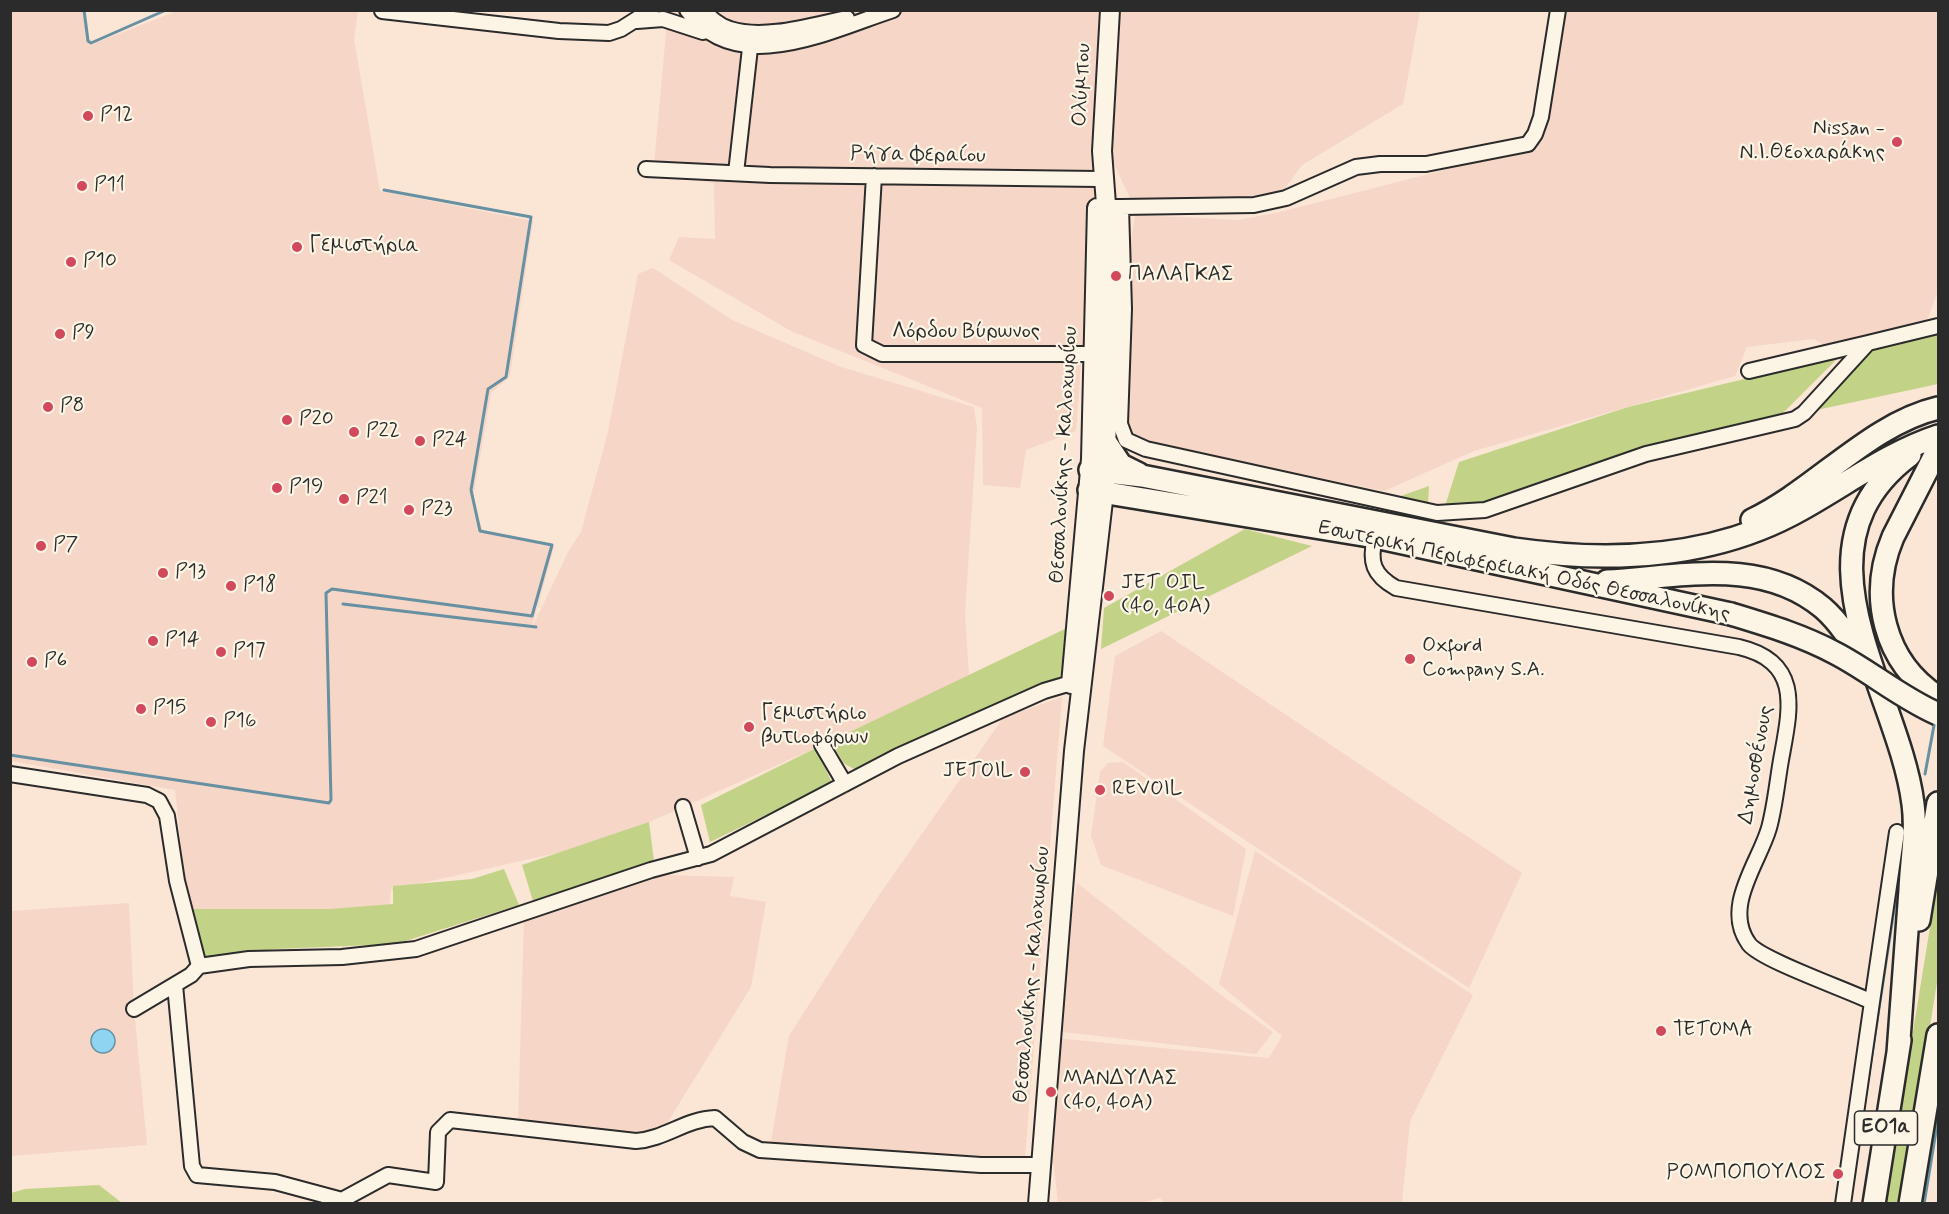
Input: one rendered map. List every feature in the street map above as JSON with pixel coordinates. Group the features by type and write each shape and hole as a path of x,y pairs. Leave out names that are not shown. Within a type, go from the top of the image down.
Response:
{"highway":[{"path":"1691,548 1761,515 1896,425 1938,408"},
{"path":"1898,1053 1913,854 1914,807 1901,751 1873,675 1851,583 1852,555 1862,516 1878,488 1907,458 1937,441"},
{"path":"1937,441 1887,552 1882,583 1885,626 1896,655 1905,667 1938,697"},
{"name":"Εσωτερική Περιφερειακή Οδός Θεσσαλονίκης","path":"1097,481 1142,476 1514,549 1569,557 1649,555 1740,537 1766,527 1912,446 1937,441"},
{"path":"1107,444 1121,465 1142,476"},
{"name":"Εσωτερική Περιφερειακή Οδός Θεσσαλονίκης","path":"1097,481 1375,537 1731,614 1796,634 1826,649 1902,696 1938,714"},
{"path":"1561,579 1603,581 1719,572 1769,578 1806,596 1824,609 1847,636 1873,675"},
{"path":"1898,1053 1938,802"},
{"path":"1910,1203 1938,1035"},
{"name":"ΕΟ1α","path":"1874,1203 1898,1053"}],"main road":[{"name":"Ολύμπου","path":"1108,209 1101,171 1110,10"},
{"name":"Θεσσαλονίκης - Καλοχωρίου","path":"1038,1203 1074,751 1090,614 1097,481 1094,354 1108,209"},
{"name":"Θεσσαλονίκης - Καλοχωρίου","path":"1074,751 1072,677 1076,629 1097,481 1107,444 1110,354 1108,209"}],"street":[{"path":"382,11 609,33 635,21 651,10"},
{"path":"687,10 709,34"},
{"path":"703,10 715,22 729,29 760,32 891,10"},
{"path":"635,21 669,15 709,34 750,48 781,45 891,10"},
{"path":"1558,10 1540,117 1535,134 1528,144 1426,164 1380,164 1356,167 1286,198 1254,205 1108,209 1124,309 1120,424 1126,440 1146,449 1437,513 1485,510 1646,454 1798,418 1868,343"},
{"path":"736,173 750,48"},
{"name":"Ρήγα Φεραίου","path":"646,169 874,176 1101,171"},
{"name":"Λόρδου Βύρωνος","path":"874,176 864,345 882,354 1094,354"},
{"path":"1749,371 1938,326"},
{"path":"1142,476 1146,449"},
{"name":"Δημοσθένους","path":"1375,537 1372,565 1377,574 1396,588 1739,647 1764,655 1778,668 1785,679 1790,710 1769,827 1743,892 1740,917 1743,929 1748,942 1766,957 1872,1002"},
{"path":"135,1009 175,985 199,966 249,959 342,957 416,948 651,870 698,858 726,848 845,784 1072,677"},
{"path":"822,745 845,784"},
{"path":"10,774 147,795 159,801 167,816 177,881 199,966"},
{"path":"683,807 698,858"},
{"path":"1843,1203 1897,832"},
{"path":"175,985 192,1166 196,1175 275,1182 342,1200 388,1175 436,1182 438,1132 450,1120 636,1140 654,1139 701,1119 715,1118 743,1142 760,1150 981,1165 1041,1165"}],"shaded area":[{"path":"10,11 85,11 90,45 177,11 358,11 354,39 380,191 533,221 510,376 491,393 473,498 483,532 554,547 531,630 569,550 581,532 608,432 638,274 653,268 732,320 841,367 974,407 977,429 965,613 969,676 926,699 620,835 575,849 391,890 388,914 188,909 175,790 11,761"},
{"path":"668,11 1108,11 1076,431 1026,450 1020,488 983,485 982,408 791,331 669,260 679,237 715,239 714,183 653,176"},
{"path":"1116,11 1420,11 1403,104 1302,165 1283,191 1235,198 1130,198 1109,153"},
{"path":"1562,11 1938,11 1938,291 1927,320 1824,345 1814,339 1747,347 1735,376 1474,451 1384,491 1136,440 1127,421 1131,240 1135,215 1238,220 1276,213 1527,149 1537,150"},
{"path":"1161,631 1522,873 1469,988 1103,746 1115,656"},
{"path":"1062,697 1025,1157 769,1153 789,1036 875,901 1003,718"},
{"path":"1123,762 1246,849 1233,916 1101,865 1091,836 1100,772 1108,763"},
{"path":"1255,851 1473,995 1410,1121 1402,1203 1166,1204 1160,1198 1141,1203 1058,1203 1054,1167 1047,1143 1053,1038 1269,1058 1282,1036 1219,984"},
{"path":"662,875 734,877 730,896 766,902 751,987 661,1133 645,1136 518,1121 524,921"},
{"path":"1077,883 1221,995 1273,1032 1256,1054 1063,1032 1064,958"},
{"path":"129,903 134,1009 147,1145 11,1156 11,911"}],"green space":[{"path":"1938,335 1938,384 1812,411 1871,349"},
{"path":"1840,356 1780,416 1714,429 1586,466 1486,501 1445,506 1459,462 1628,407"},
{"path":"1429,486 1428,504 1398,497"},
{"path":"1245,529 1312,546 1101,649 1104,608"},
{"path":"1069,627 1069,667 1058,678 858,771 843,763 831,741"},
{"path":"816,748 832,783 710,842 701,805"},
{"path":"649,822 654,861 533,901 522,865"},
{"path":"504,869 519,905 396,944 276,949 210,959 201,953 193,909 330,909 393,904 393,886 472,879"},
{"path":"1938,878 1938,976 1902,1203 1885,1204"},
{"path":"99,1185 122,1203 11,1203 11,1193 25,1189"}],"water":[{"path":"103,1029 112,1032 115,1041 112,1050 103,1053 94,1050 91,1041 94,1032"}],"waterway":[{"path":"84,10 88,41 91,43 166,10"},
{"path":"10,755 329,803 331,800 326,593 332,589 532,616 552,545 480,531 471,490 488,389 506,377 531,217 384,190"},
{"path":"343,604 536,627"},
{"path":"1925,774 1935,720"},
{"path":"1863,1113 1900,870"},
{"path":"1924,1204 1938,1119"}],"place":[{"name":"P12","path":"88,116"},
{"name":"Nissan - Ν.Ι.Θεοχαράκης","path":"1897,142"},
{"name":"P11","path":"82,186"},
{"name":"Γεμιστήρια","path":"297,247"},
{"name":"P10","path":"71,262"},
{"name":"ΠΑΛΑΓΚΑΣ","path":"1116,276"},
{"name":"P9","path":"60,334"},
{"name":"P8","path":"48,407"},
{"name":"P20","path":"287,420"},
{"name":"P22","path":"354,432"},
{"name":"P24","path":"420,441"},
{"name":"P19","path":"277,488"},
{"name":"P21","path":"344,499"},
{"name":"P23","path":"409,510"},
{"name":"P7","path":"41,546"},
{"name":"P13","path":"163,573"},
{"name":"P18","path":"231,586"},
{"name":"JET OIL (40, 40Α)","path":"1109,596"},
{"name":"P14","path":"153,641"},
{"name":"P17","path":"221,652"},
{"name":"Oxford Company S.A.","path":"1410,659"},
{"name":"P6","path":"32,662"},
{"name":"P15","path":"141,709"},
{"name":"P16","path":"211,722"},
{"name":"Γεμιστήριο βυτιοφόρων","path":"749,727"},
{"name":"JETOIL","path":"1025,772"},
{"name":"REVOIL","path":"1100,790"},
{"name":"TETOMA","path":"1661,1031"},
{"name":"ΜΑΝΔΥΛΑΣ (40, 40Α)","path":"1051,1092"},
{"name":"ΡΟΜΠΟΠΟΥΛΟΣ","path":"1838,1174"}]}
